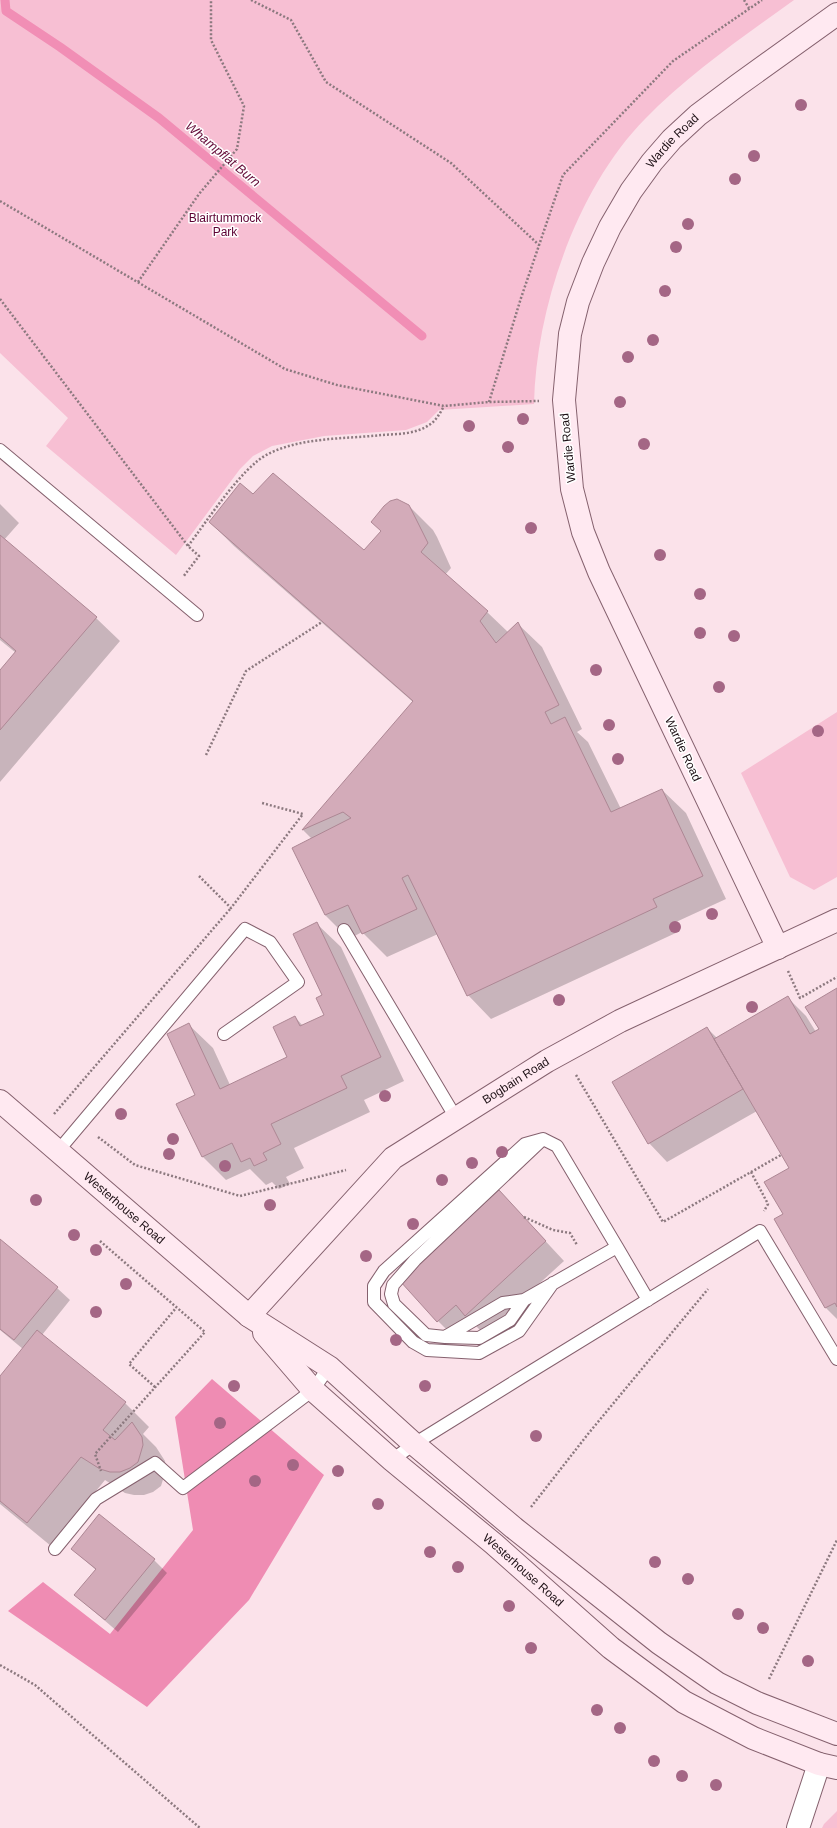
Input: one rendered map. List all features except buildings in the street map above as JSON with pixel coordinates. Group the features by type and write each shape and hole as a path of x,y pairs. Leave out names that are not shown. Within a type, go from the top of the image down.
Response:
{"street":[{"name":"Wardie Road","path":"778,948 602,579 586,538 572,489 564,400 570,334 578,302 593,263 610,227 652,162 672,139 698,115 837,14"},
{"name":"Bogbain Road","path":"249,1316 392,1158 562,1053 620,1021 837,920"},
{"name":"Westerhouse Road","path":"0,1101 249,1316 313,1390 392,1460 494,1544 611,1648 678,1698 753,1738 828,1766"},
{"name":"Westerhouse Road","path":"249,1316 330,1367 414,1444 514,1528 659,1643 718,1683 757,1703 837,1734"},
{"path":"798,1828 828,1766"}],"lane":[{"path":"0,450 197,615"},
{"path":"58,1151 246,929 270,942 298,982 224,1034"},
{"path":"344,930 456,1118"},
{"path":"524,1300 510,1320 478,1338 444,1337 426,1335 394,1304 391,1294 393,1285 415,1260 543,1139"},
{"path":"553,1283 520,1331 479,1353 427,1350 413,1342 374,1302 374,1286 384,1271 525,1144 543,1139 557,1146 648,1300"},
{"path":"392,1460 414,1444 760,1231 837,1359"},
{"path":"444,1337 503,1303 524,1300 617,1248"},
{"path":"55,1549 96,1499 155,1462 183,1488 313,1390 330,1367"}],"path":[{"path":"138,282 199,194 237,149 244,106 211,40 210,0"},
{"path":"251,0 291,20 326,82 451,163 539,245"},
{"path":"744,0 749,8"},
{"path":"489,402 521,298 563,174 673,61 762,0"},
{"path":"0,200 285,369 337,385 444,406 489,402 564,400"},
{"path":"0,299 188,546 199,556 171,594"},
{"path":"188,546 245,472 269,454 283,448 314,442 410,433 430,425 438,417 444,406"},
{"path":"206,755 246,671 322,622"},
{"path":"37,1133 231,908 303,814 262,803"},
{"path":"199,876 231,908"},
{"path":"800,998 837,977"},
{"path":"562,1053 663,1222 781,1155"},
{"path":"59,1108 135,1165 240,1196 347,1170"},
{"path":"751,1172 768,1204 752,1236"},
{"path":"524,1217 553,1230 570,1233 588,1264"},
{"path":"100,1241 205,1332 95,1454 109,1491"},
{"path":"514,1528 588,1434 713,1283"},
{"path":"155,1387 129,1364 176,1308"},
{"path":"757,1703 837,1540"},
{"path":"0,1665 35,1685 200,1828"}],"green space":[{"name":"Blairtummock Park","path":"0,0 794,0 717,56 662,102 621,147 599,179 581,214 565,251 552,290 543,329 537,367 534,404 439,410 427,422 406,430 324,436 272,446 253,456 240,469 176,555 46,446 68,418 0,353"},
{"path":"837,712 837,877 814,890 790,877 741,773"},
{"path":"837,1811 837,1828 822,1828 824,1824"}],"shaded area":[{"path":"212,1379 324,1475 249,1600 147,1707 8,1611 43,1582 110,1634 193,1530 175,1417"}],"waterway":[{"name":"Whampflat Burn","path":"5,0 6,11 60,47 159,118 422,336"}]}
